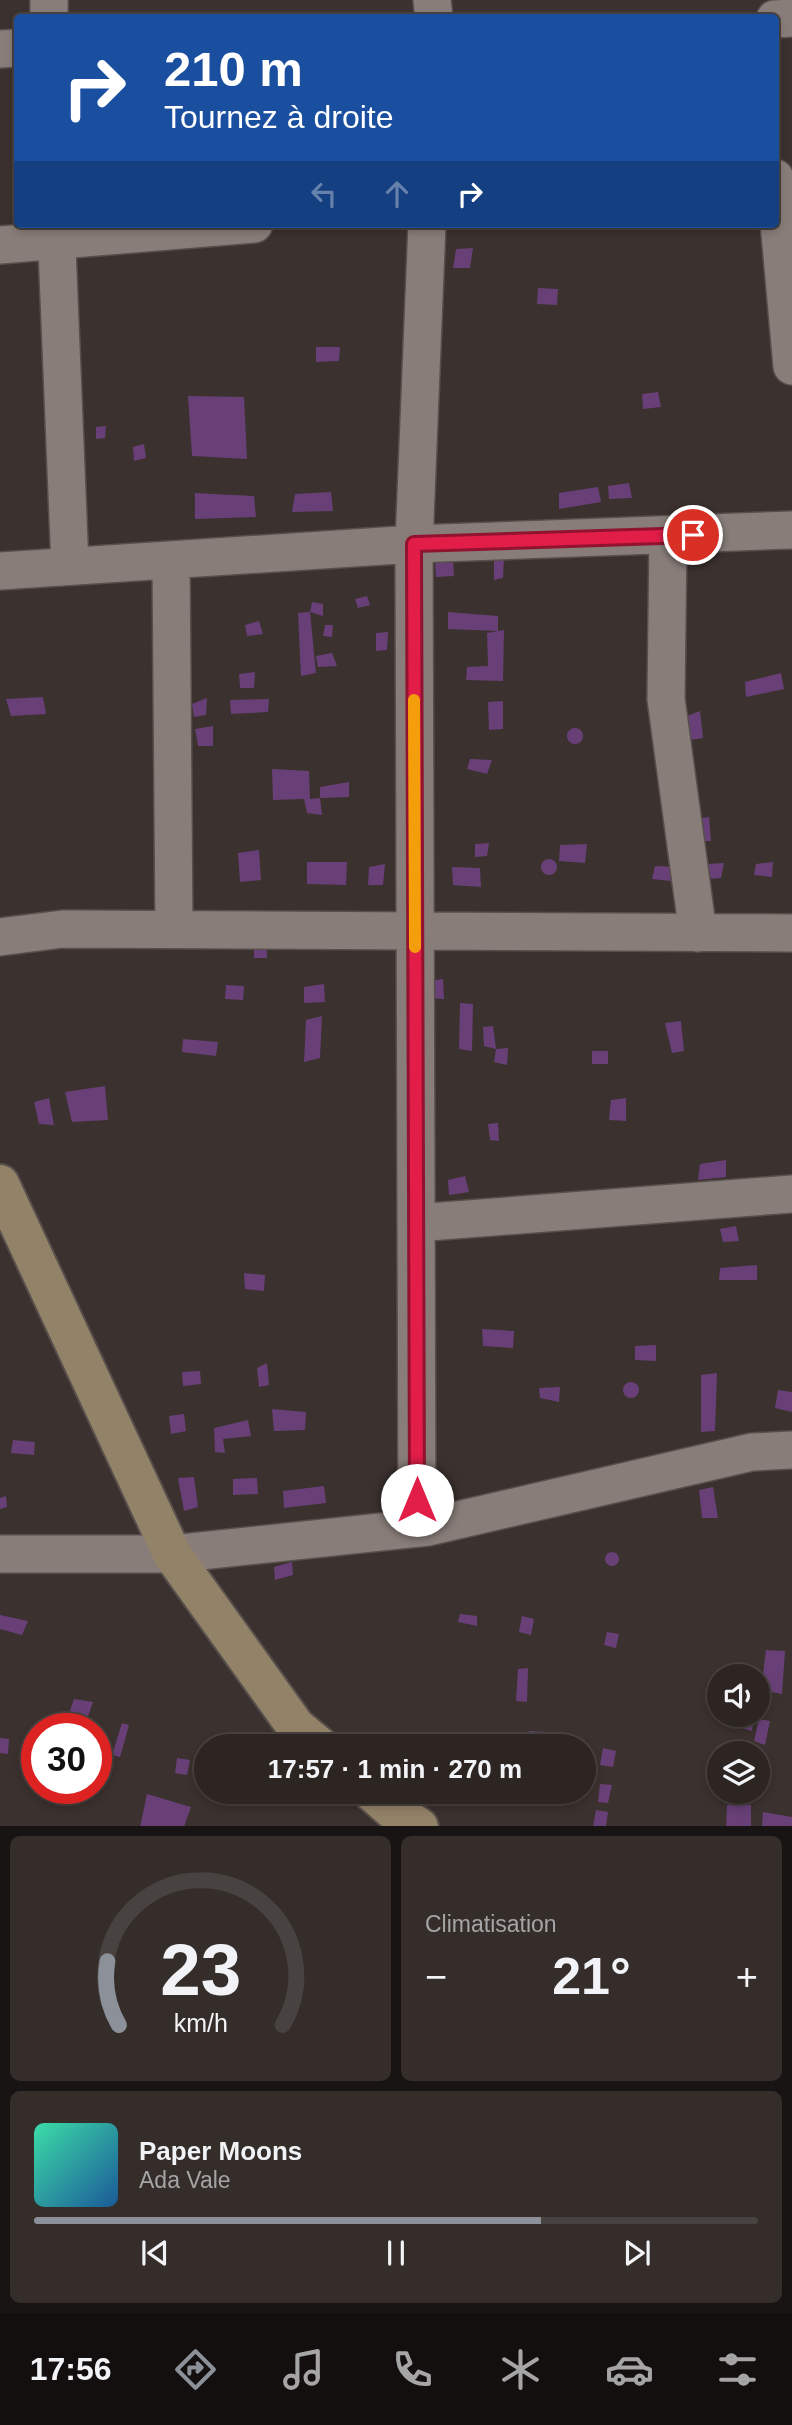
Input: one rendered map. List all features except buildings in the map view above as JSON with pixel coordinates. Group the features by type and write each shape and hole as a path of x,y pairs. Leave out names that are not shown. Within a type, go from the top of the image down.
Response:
{"main road":[{"path":"0,1184 172,1554 296,1727 304,1734"},
{"path":"386,1804 419,1826"}],"street":[{"path":"779,222 792,366"},
{"path":"0,245 57,232 156,228"},
{"path":"417,1528 414,544 427,228"},
{"path":"57,232 70,566"},
{"path":"0,571 414,544 792,530"},
{"path":"668,536 666,699 698,933"},
{"path":"171,560 174,929"},
{"path":"0,937 63,929 792,933"},
{"path":"416,1223 792,1194"},
{"path":"0,1554 172,1554 417,1528 752,1452 792,1450"}],"slow traffic":[{"path":"414,700 415,947"}],"route":[{"path":"417,1500 414,544 693,535"}]}
